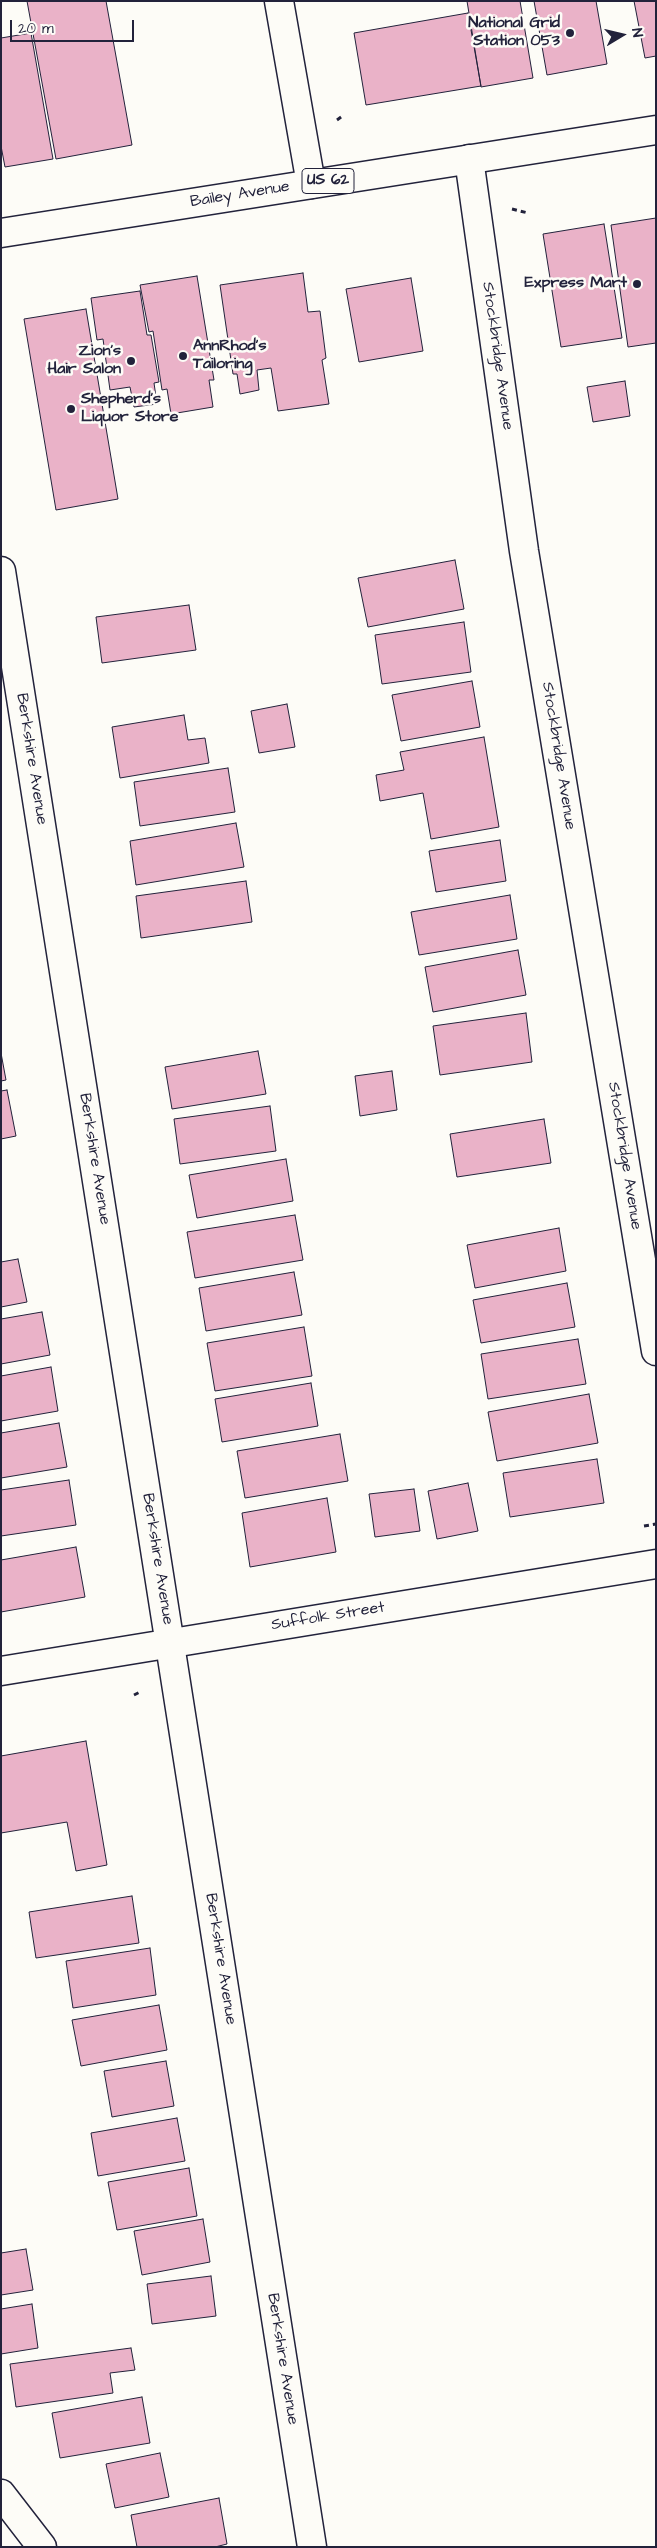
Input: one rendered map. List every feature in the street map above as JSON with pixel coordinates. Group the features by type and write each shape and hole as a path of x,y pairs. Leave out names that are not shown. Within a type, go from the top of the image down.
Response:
{"street":[{"path":"279,1 311,184"},
{"name":"Bailey Avenue","path":"1,233 656,130"},
{"name":"Stockbridge Avenue","path":"469,159 524,551 656,1351"},
{"name":"Berkshire Avenue","path":"1,571 312,2547"},
{"name":"Suffolk Street","path":"1,1671 656,1564"},
{"path":"1,2494 42,2547"}],"path":[{"path":"337,120 344,115"},
{"path":"511,208 528,214"},
{"path":"644,1526 656,1524"}],"building":[{"path":"27,1 106,1 132,145 56,159"},
{"path":"467,1 520,1 533,78 481,87"},
{"name":"National Grid Station 053","path":"534,1 596,1 607,64 547,75"},
{"path":"634,1 656,1 656,56 645,58"},
{"path":"468,13 481,86 366,105 354,33"},
{"path":"31,33 53,159 5,167 1,146 1,38"},
{"name":"Express Mart","path":"656,218 656,343 628,347 611,225"},
{"path":"604,224 622,338 561,347 543,234"},
{"path":"303,273 308,312 320,311 326,358 322,360 329,404 278,411 271,368 257,370 259,390 240,394 237,374 233,374 220,285"},
{"name":"AnnRhod's Tailoring","path":"197,276 214,380 209,380 213,407 171,414 167,389 162,390 153,331 149,332 140,285"},
{"path":"411,278 423,351 359,362 346,289"},
{"name":"Zion's Hair Salon","path":"140,291 147,335 151,335 159,382 154,383 157,404 134,407 130,387 110,390 103,339 97,340 91,298"},
{"name":"Shepherd's Liquor Store","path":"86,309 118,499 56,510 24,319"},
{"path":"625,381 630,416 593,422 587,387"},
{"path":"455,560 464,609 368,627 358,578"},
{"path":"189,605 196,650 102,663 96,617"},
{"path":"464,622 471,672 382,684 375,635"},
{"path":"472,681 480,727 401,741 392,695"},
{"path":"287,704 295,747 259,753 251,711"},
{"path":"184,715 188,740 205,738 209,763 120,778 112,727"},
{"path":"484,737 499,827 431,839 423,793 380,801 376,775 404,770 400,752"},
{"path":"228,768 235,812 140,826 134,782"},
{"path":"236,823 244,867 136,885 130,841"},
{"path":"500,840 506,881 436,892 429,851"},
{"path":"246,881 252,922 141,938 136,896"},
{"path":"510,895 517,939 419,955 411,912"},
{"path":"518,950 526,995 433,1012 425,967"},
{"path":"526,1013 532,1062 440,1075 433,1026"},
{"path":"258,1051 266,1094 172,1109 165,1067"},
{"path":"1,1053 6,1080 1,1081"},
{"path":"392,1071 397,1110 360,1116 355,1076"},
{"path":"7,1090 16,1136 1,1139 1,1091"},
{"path":"270,1106 276,1151 180,1164 174,1119"},
{"path":"544,1119 551,1163 457,1177 450,1134"},
{"path":"286,1159 293,1201 197,1218 189,1175"},
{"path":"295,1215 303,1260 195,1278 187,1232"},
{"path":"559,1228 566,1271 475,1288 467,1245"},
{"path":"18,1259 27,1302 1,1307 1,1262"},
{"path":"294,1272 302,1315 206,1331 199,1288"},
{"path":"567,1283 575,1327 481,1343 473,1300"},
{"path":"42,1312 50,1355 1,1364 1,1319"},
{"path":"304,1327 312,1376 215,1391 207,1343"},
{"path":"578,1339 586,1384 488,1399 481,1354"},
{"path":"51,1367 58,1411 1,1421 1,1376"},
{"path":"311,1383 318,1426 222,1442 215,1399"},
{"path":"589,1394 598,1443 497,1461 488,1412"},
{"path":"59,1423 67,1467 1,1478 1,1433"},
{"path":"340,1434 348,1481 245,1498 237,1451"},
{"path":"597,1459 604,1503 510,1517 503,1473"},
{"path":"69,1480 76,1525 1,1536 1,1490"},
{"path":"468,1483 478,1531 437,1539 428,1491"},
{"path":"414,1489 420,1531 375,1537 369,1494"},
{"path":"327,1498 336,1552 250,1567 242,1513"},
{"path":"76,1547 85,1597 1,1612 1,1560"},
{"path":"86,1741 107,1865 76,1871 67,1822 1,1833 1,1756"},
{"path":"132,1896 139,1943 36,1958 29,1912"},
{"path":"150,1948 156,1995 73,2008 66,1961"},
{"path":"159,2005 167,2050 81,2066 72,2020"},
{"path":"166,2061 174,2106 112,2117 104,2071"},
{"path":"177,2118 185,2161 98,2176 91,2133"},
{"path":"189,2168 197,2216 117,2230 108,2182"},
{"path":"203,2219 210,2262 142,2275 134,2231"},
{"path":"26,2249 33,2290 1,2295 1,2253"},
{"path":"211,2276 216,2316 152,2324 147,2284"},
{"path":"32,2304 38,2348 1,2354 1,2309"},
{"path":"131,2348 135,2370 110,2373 113,2393 16,2407 10,2364"},
{"path":"142,2397 150,2443 60,2458 52,2413"},
{"path":"160,2453 169,2497 115,2508 106,2464"},
{"path":"219,2498 227,2544 215,2547 137,2547 131,2515"}],"place":[{"name":"National Grid Station 053","path":"570,33"},
{"name":"Express Mart","path":"637,284"},
{"name":"AnnRhod's Tailoring","path":"183,356"},
{"name":"Zion's Hair Salon","path":"131,361"},
{"name":"Shepherd's Liquor Store","path":"71,409"}]}
